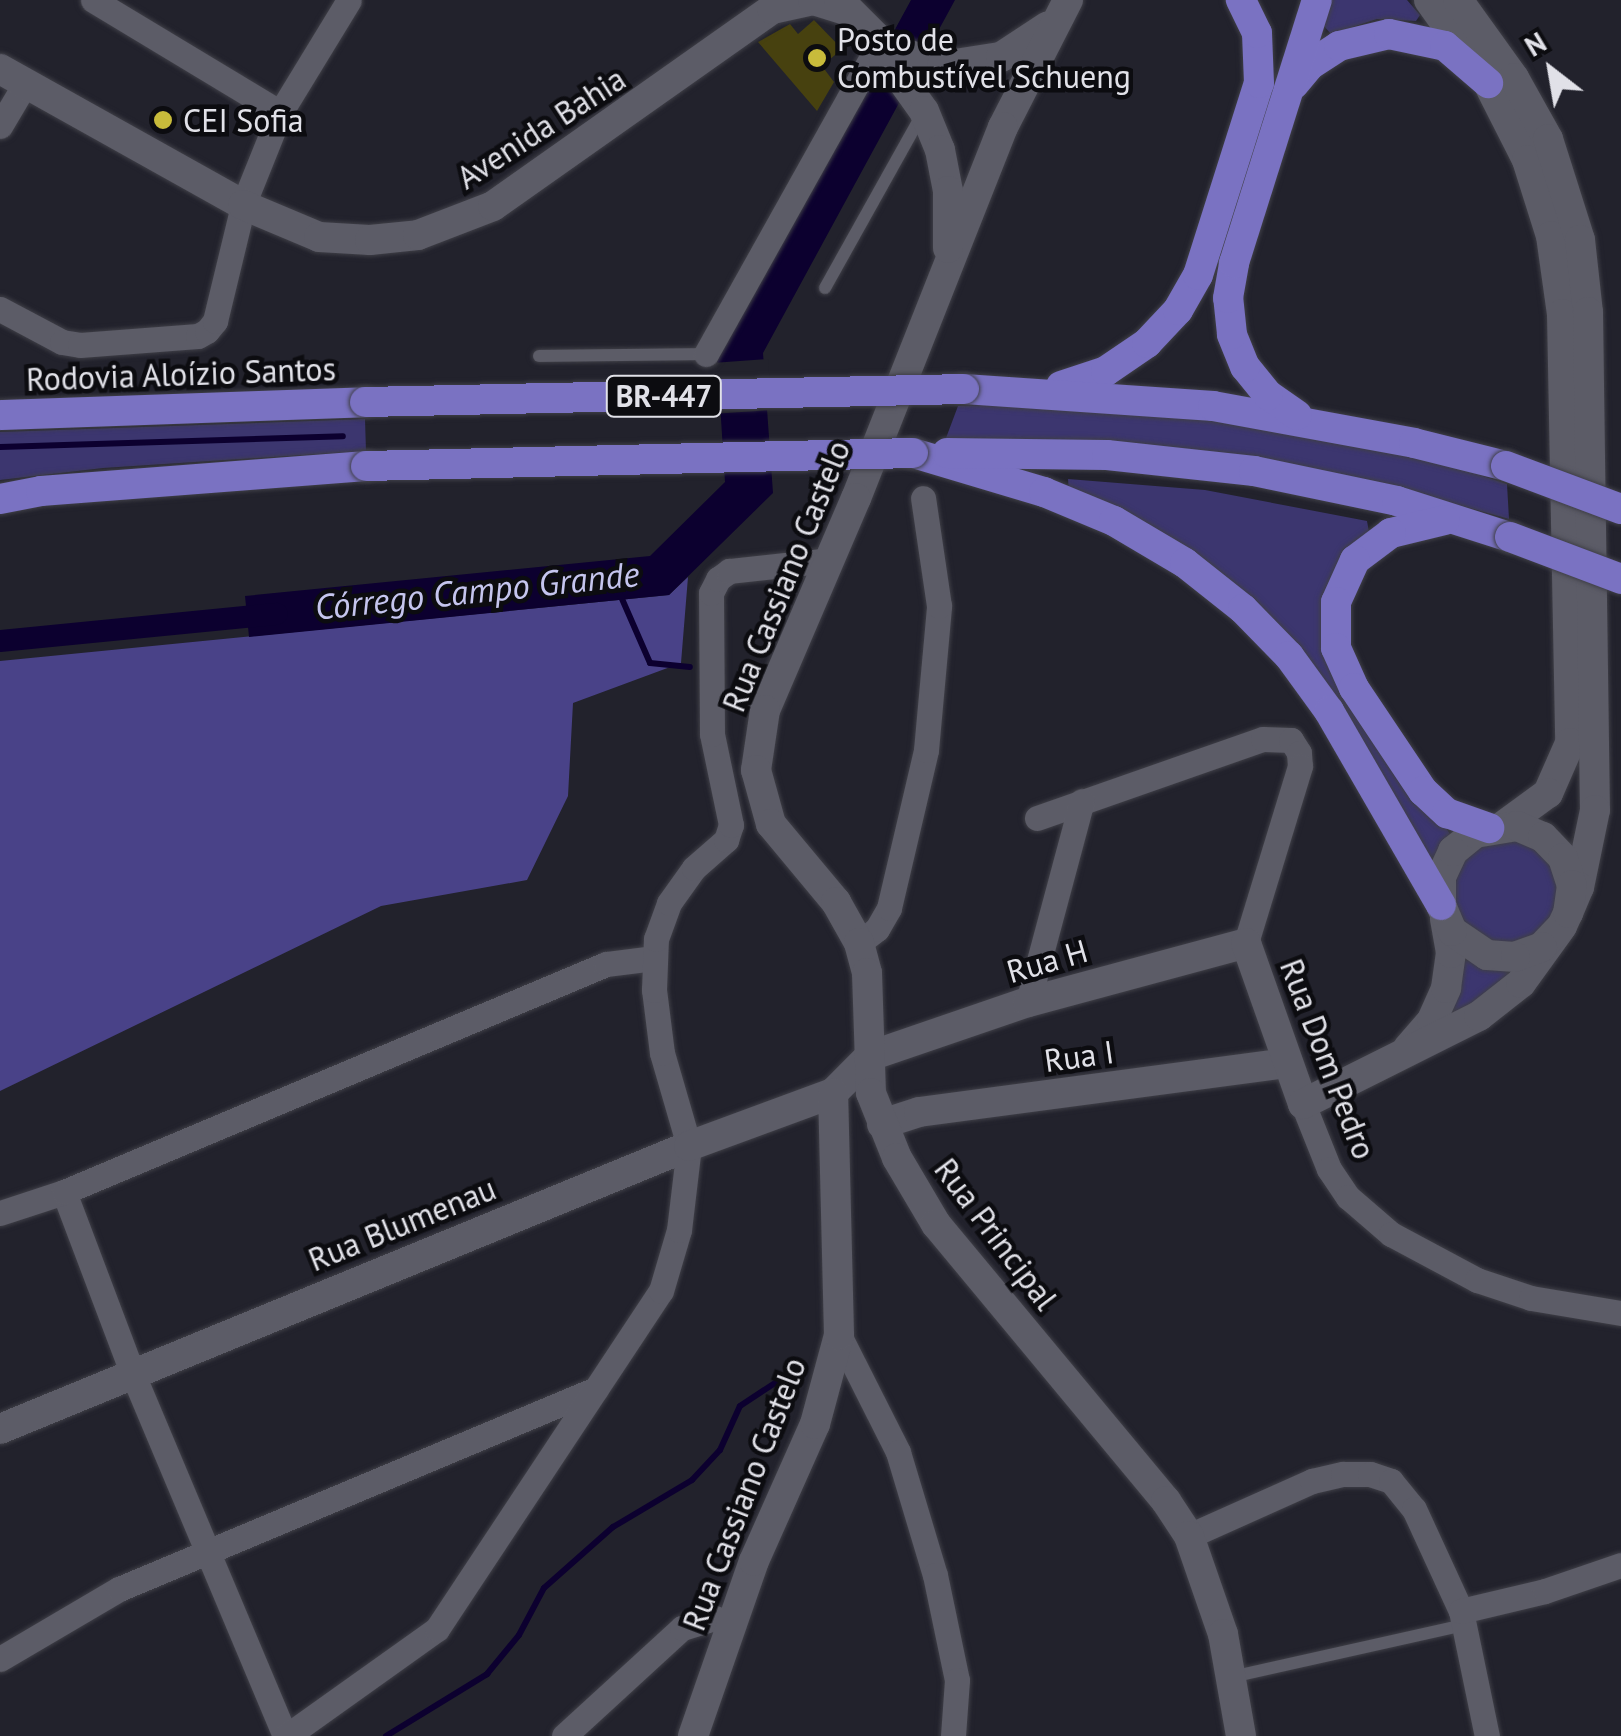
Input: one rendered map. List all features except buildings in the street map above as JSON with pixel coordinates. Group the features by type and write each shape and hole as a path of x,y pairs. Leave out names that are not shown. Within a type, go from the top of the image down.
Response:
{"main road":[{"name":"Avenida Bahia","path":"727,41 768,0"},
{"name":"Avenida Bahia","path":"12,77 242,205 319,237 418,234 455,224 534,180 786,3 813,0 844,6"},
{"path":"918,86 962,66 1000,57 1035,38 1068,0"},
{"name":"Rua Cassiano Castelo","path":"860,943 846,914 771,824 756,770 765,710 830,560 1010,112 1068,0"},
{"path":"1010,391 1059,387 1106,370 1147,343 1189,293 1206,256 1259,83 1257,33 1241,0"},
{"path":"1313,422 1282,406 1256,382 1238,352 1228,317 1234,263 1317,0"},
{"path":"1395,1058 1421,1034 1440,1005 1450,971 1443,912 1446,863 1463,841 1496,827 1548,793 1566,760 1572,725 1558,274 1527,160 1488,83 1429,0"},
{"path":"1303,1104 1460,1028 1501,1001 1537,966 1565,919 1588,860 1595,810 1586,276 1572,205 1548,140 1514,78 1458,0"},
{"name":"Rua Cassiano Castelo","path":"844,6 918,86 940,150 948,191 950,233 944,274"},
{"path":"1290,91 1324,55 1355,40 1389,34 1444,46 1488,83"},
{"name":"Rodovia Aloízio Santos","path":"0,415 365,402 1010,391"},
{"name":"BR-447","path":"1010,391 1162,401 1313,422 1506,466 1621,509"},
{"name":"BR-447","path":"0,497 366,466 1058,453 1205,464 1350,490 1510,536 1621,580"},
{"path":"930,455 1044,492 1114,521 1185,563 1243,609 1289,656 1329,710 1443,912 1474,950 1501,958 1542,947 1565,919 1569,871 1554,846 1531,830 1496,827 1447,814 1424,791 1346,676 1334,633 1341,587 1366,549 1408,526 1464,521"},
{"name":"Rua Principal","path":"860,943 867,973 871,1093 882,1124 936,1224 1166,1501 1189,1536 1223,1634 1241,1736"},
{"name":"Rua H","path":"870,1056 1028,1002 1246,943"},
{"name":"Rua Dom Pedro","path":"1246,943 1303,1104"},
{"path":"833,1093 870,1056"},
{"name":"Rua I","path":"882,1124 918,1112 1286,1063"},
{"name":"Rua Cassiano Castelo","path":"693,1736 730,1627 814,1424 839,1335 833,1093"},
{"name":"Rua Blumenau","path":"0,1429 688,1146 833,1093"}],"street":[{"path":"93,0 280,114"},
{"path":"0,309 62,342 80,345 198,336 207,331 215,321 242,205 280,114 349,0"},
{"path":"706,354 879,46"},
{"path":"0,126 12,77"},
{"path":"860,943 877,929 889,908 916,810 926,750 939,606 923,498"},
{"path":"64,1192 132,1372 286,1736 436,1629 661,1291 680,1230 688,1146 662,1054 654,958 668,903 694,868 726,840 731,826 712,734 714,586 730,571 830,560"},
{"path":"1037,818 1263,739 1290,740 1299,753 1300,766 1246,943"},
{"path":"1028,1002 1082,801"},
{"path":"0,1213 64,1192 606,964 654,958"},
{"name":"Rua Dom Pedro","path":"1303,1104 1328,1169 1348,1197 1390,1234 1477,1280 1530,1298 1621,1313"},
{"path":"839,1335 898,1452 934,1575 957,1680 953,1736"},
{"path":"0,1659 119,1589 596,1389"},
{"path":"1189,1536 1312,1481 1370,1474 1391,1482 1414,1509 1462,1618 1487,1736"},
{"path":"1462,1618 1621,1565"},
{"path":"564,1736 682,1628 714,1618 730,1627"}],"lane":[{"path":"825,288 918,86"},
{"path":"540,356 706,354"},
{"path":"1231,1677 1462,1618"}],"shaded area":[{"path":"1330,0 1407,0 1420,15 1416,21 1377,19 1331,34 1323,25"},
{"path":"1009,404 1261,423 1459,468 1507,484 1509,519 1401,489 1108,442 946,438 958,406"},
{"path":"365,419 366,451 103,468 0,480 0,432"},
{"path":"1068,479 1205,490 1367,521 1369,532 1329,581 1322,609 1322,637 1450,834 1432,863 1317,674 1069,493"},
{"path":"688,577 681,663 573,703 568,796 527,880 381,906 0,1091 0,661 669,595"},
{"path":"1527,839 1560,874 1554,921 1514,947 1468,934 1449,891 1470,848"},
{"path":"1458,958 1508,971 1513,980 1455,1023 1443,1011"}],"water":[{"path":"911,0 955,0 763,353 773,493 669,595 249,637 245,596 650,556 725,482 717,356"}],"pier":[{"path":"768,359 772,410 716,414 712,363"}],"waterway":[{"path":"0,447 343,436"},
{"path":"619,592 650,663 690,667"},
{"name":"Córrego Campo Grande","path":"0,641 277,614"},
{"path":"386,1736 487,1674 519,1635 544,1588 613,1527 692,1480 720,1450 740,1406 787,1375"}],"place":[{"name":"Posto de Combustível Schueng","path":"817,58"},
{"name":"CEI Sofia","path":"163,120"}]}
